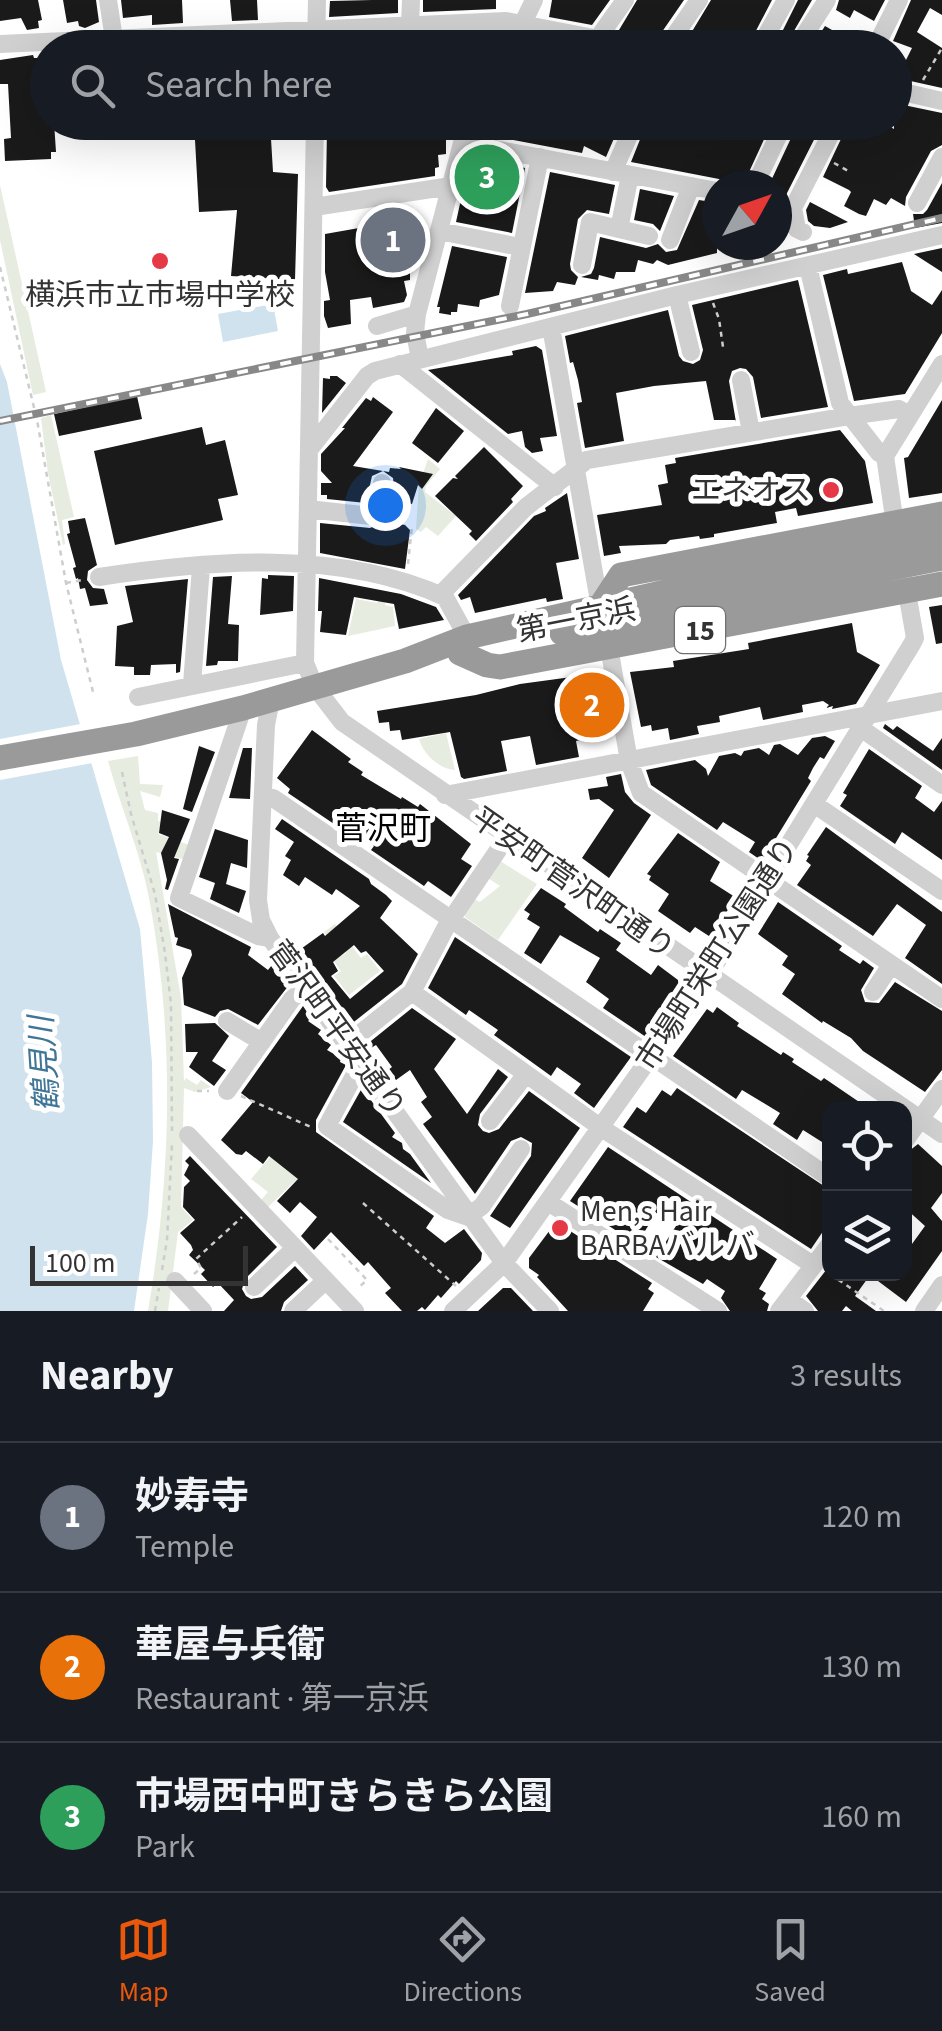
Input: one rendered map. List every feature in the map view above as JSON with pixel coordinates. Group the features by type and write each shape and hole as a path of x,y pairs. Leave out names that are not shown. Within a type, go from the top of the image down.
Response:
{"highway":[{"name":"第一京浜","path":"464,645 901,557 942,514"},
{"name":"第一京浜","path":"464,645 486,665 500,667 609,647 901,557 942,538"},
{"name":"第一京浜","path":"901,557 942,584"},
{"name":"第一京浜","path":"0,758 136,734 243,708 271,700 310,675 405,661 600,607 621,575 901,557 942,558"}],"street":[{"path":"108,0 113,30"},
{"path":"316,30 317,0"},
{"path":"410,25 411,0"},
{"path":"520,30 534,0"},
{"path":"604,30 626,0"},
{"path":"678,30 699,0"},
{"path":"769,30 786,0"},
{"path":"808,30 827,0"},
{"path":"884,30 899,0"},
{"path":"374,30 506,21 559,30"},
{"path":"0,44 30,43"},
{"path":"914,94 942,101"},
{"path":"138,698 192,684 310,675 308,508 315,140"},
{"path":"420,359 415,333 417,314 463,140"},
{"path":"619,229 622,174 630,140"},
{"path":"762,170 776,140"},
{"path":"792,193 825,140"},
{"path":"462,143 702,188"},
{"path":"512,321 520,247 540,157"},
{"path":"917,203 942,157"},
{"path":"314,206 450,186"},
{"path":"670,240 692,186"},
{"path":"792,217 797,229 803,232"},
{"path":"582,265 590,222 648,236"},
{"path":"440,232 520,247"},
{"path":"310,450 367,376 512,321 551,327 678,294 942,235"},
{"path":"808,266 840,403 885,456 942,364"},
{"path":"678,294 691,352"},
{"path":"377,326 417,314"},
{"path":"551,327 600,607"},
{"path":"400,364 555,487"},
{"path":"741,380 751,432"},
{"path":"441,594 526,507 586,460 899,409 908,414"},
{"name":"市場町栄町公園通り","path":"459,1305 504,1262 708,976 915,638 885,456"},
{"path":"308,508 372,516 377,511 382,483"},
{"path":"99,577 150,569 301,562 404,582 441,594 460,620 464,645"},
{"path":"192,684 200,567"},
{"path":"609,647 629,761 642,793 942,999"},
{"name":"平安町菅沢町通り","path":"310,675 342,722 942,1134"},
{"name":"菅沢町平安通り","path":"271,700 266,725 258,900 261,920 270,938 504,1262 550,1311"},
{"path":"446,795 866,722 942,701"},
{"path":"243,708 179,898 270,938"},
{"path":"866,722 942,785"},
{"path":"263,796 273,798 452,918 822,1173"},
{"path":"814,804 942,891"},
{"path":"347,1044 412,992 452,918 507,837"},
{"path":"874,992 892,964"},
{"path":"227,1092 292,999 306,988"},
{"path":"412,992 600,1128 822,1270 784,1305"},
{"path":"227,1021 262,1042"},
{"path":"361,1064 327,1126 448,1210 471,1216 522,1149"},
{"path":"490,1121 526,1074"},
{"path":"912,1131 942,1088"},
{"path":"188,1136 350,1306"},
{"path":"548,1202 718,1311"},
{"path":"254,1287 295,1248"},
{"path":"293,1311 326,1280"},
{"path":"178,1284 203,1311"},
{"path":"924,1311 942,1285"},
{"path":"784,1305 806,1311"}],"path":[{"path":"914,94 942,48"},
{"path":"0,267 37,420 66,583 93,692"},
{"path":"706,288 719,320 723,346"},
{"path":"404,582 412,526"},
{"path":"66,583 80,580"},
{"path":"122,772 156,894 171,1004 172,1160 167,1240 155,1311"},
{"path":"227,1092 322,1133 327,1126"},
{"path":"362,1203 459,1305"},
{"path":"178,1284 201,1268 196,1260 254,1206"},
{"path":"328,1240 366,1280 350,1306"},
{"path":"839,1281 884,1311"}],"shaded area":[{"path":"475,150 511,157 504,194 464,187"},
{"path":"0,185 46,392 33,395 0,240"},
{"path":"51,415 74,517 62,520 63,545 41,418"},
{"path":"428,459 440,469 425,492 456,516 438,536 426,527 421,532 416,529 419,485"},
{"path":"356,599 377,603 379,599 385,600 385,605 393,607 395,626 348,636"},
{"path":"446,733 455,770 432,760 419,739"},
{"path":"138,756 140,784 163,785 160,797 140,791 145,810 158,813 158,821 162,822 158,834 192,846 187,860 156,852 181,998 184,1081 186,1078 197,1085 201,1080 211,1087 195,1092 184,1088 181,1207 193,1220 178,1232 168,1311 148,1311 166,1154 163,997 148,893 108,761"},
{"path":"500,861 537,884 498,940 465,917 465,912 474,899 480,902 500,886 488,878"},
{"path":"335,924 361,958 367,954 380,971 349,995 334,976 341,971 333,960 346,953 324,932"},
{"path":"285,1140 315,1158 299,1184 295,1181 267,1208 261,1200 268,1192 251,1179"}],"water":[{"path":"273,304 278,331 223,342 218,314"},
{"name":"鶴見川","path":"0,364 7,382 61,660 140,929 152,1062 153,1141 148,1214 134,1311 0,1311"}],"pier":[{"path":"86,723 98,762 0,780 0,739"}],"building":[{"path":"0,0 38,0 42,20 38,21 39,28 27,30 21,18 0,21"},
{"path":"63,0 96,0 99,22 85,28 78,21 67,23"},
{"path":"121,0 182,0 183,23 152,25 152,15 123,18"},
{"path":"230,0 257,0 258,20 232,21"},
{"path":"398,0 398,13 329,17 330,1"},
{"path":"423,0 496,0 496,9 423,12"},
{"path":"552,0 610,0 592,25 549,17"},
{"path":"637,0 684,0 663,30 619,30"},
{"path":"711,0 772,0 756,30 693,30"},
{"path":"798,0 812,0 794,30 783,30"},
{"path":"839,0 885,0 874,21 854,10 850,18 836,10"},
{"path":"911,0 942,0 942,15 930,8 917,32 942,48 942,88 912,81 912,30 898,30"},
{"path":"30,55 30,140 55,140 56,152 51,152 51,159 5,161 4,139 11,138 8,84 0,84 0,60"},
{"path":"912,107 942,113 942,145 931,151 905,206 891,198 886,205 874,199 866,216 859,214 844,206 851,192 823,177 840,140 912,140"},
{"path":"195,140 271,140 273,172 298,174 295,280 231,276 237,210 199,212"},
{"path":"327,140 446,140 446,154 438,155 435,176 329,192"},
{"path":"513,140 613,140 606,157 584,146 582,153"},
{"path":"640,140 764,140 750,170 702,170 702,176 631,162"},
{"path":"790,140 814,140 792,183 792,170 776,170"},
{"path":"513,165 525,168 512,233 456,222 463,190 506,196"},
{"path":"550,172 615,185 609,214 587,210 578,219 570,264 578,277 575,285 557,282 553,291 525,293"},
{"path":"942,183 942,223 915,228 913,214 927,210"},
{"path":"640,189 674,196 660,231 653,224 634,220"},
{"path":"702,200 702,257 668,265 657,260 653,264 638,260 635,272 616,272 614,279 599,275 598,280 581,277 591,274 594,268 600,237 646,248 658,244 666,252 677,250"},
{"path":"810,202 848,222 830,228 814,226 808,221 806,210"},
{"path":"359,228 362,248 406,242 410,268 410,280 404,281 407,295 404,302 373,308 371,297 350,300 351,324 328,328 324,316 324,301 330,300 325,234"},
{"path":"452,246 507,257 499,295 480,300 479,307 458,304 457,312 451,315 439,313 437,307"},
{"path":"942,248 942,272 914,254"},
{"path":"902,262 911,291 932,305 942,290 942,333 905,394 854,401 823,275 847,269 848,274"},
{"path":"798,280 828,407 761,418 753,377 740,368 732,371 729,381 736,420 714,420 706,381 616,393 624,441 585,448 577,403 582,402 565,336 668,310 679,356 693,364 700,360 703,350 692,305"},
{"path":"536,346 542,350 557,436 540,438 543,451 532,453 525,447 522,431 508,434 428,370 513,355 512,351"},
{"path":"330,376 346,383 322,413 323,378"},
{"path":"137,396 142,419 59,436 54,414"},
{"path":"373,397 393,412 353,466 383,471 372,476 366,503 327,499 327,495 321,495 321,483 332,483 321,471 321,454 366,398 371,401"},
{"path":"942,400 942,493 909,498 904,458"},
{"path":"436,408 464,431 438,463 412,443"},
{"path":"202,427 206,445 225,440 238,495 218,499 223,520 115,545 94,451"},
{"path":"840,430 865,461 873,503 798,516 796,508 775,512 777,523 714,537 670,540 666,544 619,546 621,553 604,556 597,515 662,505 658,485 668,483 665,465 676,463 675,458"},
{"path":"484,447 523,486 476,541 469,534 472,531 435,496 453,478 458,479 455,476"},
{"path":"399,467 433,474 422,489 418,485 412,504 399,501 401,490 394,488 393,478 383,471"},
{"path":"567,493 579,559 556,563 563,599 547,602 546,598 475,613 470,597 461,600 458,595 534,516"},
{"path":"85,518 97,565 88,571 87,580 93,588 104,589 108,604 90,606 73,568 76,567 67,534 68,521"},
{"path":"384,521 405,525 410,530 405,569 320,553 320,523 370,528"},
{"path":"268,575 294,576 293,611 260,615 262,578 268,579"},
{"path":"232,576 228,624 239,625 238,661 218,661 217,665 206,666 213,577"},
{"path":"319,578 401,594 436,607 444,620 399,629 394,604 354,597 346,635 320,632"},
{"path":"188,579 180,672 176,673 176,664 151,665 150,675 134,675 134,667 115,666 117,626 133,622 125,586"},
{"path":"942,605 942,643 936,644 929,607"},
{"path":"852,623 857,652 880,665 856,704 832,709 833,706 826,708 829,705 823,701 802,705 803,712 763,720 760,707 719,716 720,722 697,726 699,734 670,740 668,728 652,731 651,725 641,727 630,672 674,667 673,661 749,649 748,643"},
{"path":"601,673 611,730 576,741 579,757 536,765 530,736 501,741 507,771 464,779 450,732 402,740 400,730 390,731 389,722 379,723 377,711"},
{"path":"885,724 893,730 897,726 933,751 942,738 942,770 883,728"},
{"path":"312,730 351,759 348,762 363,772 361,775 401,799 418,807 420,804 471,844 461,859 472,866 451,897 428,881 424,886 371,850 374,846 288,793 290,789 277,778"},
{"path":"825,736 835,741 813,768 808,778 811,781 762,861 749,852 755,842 723,822 717,830 651,785 646,770 695,760 708,776 719,756 741,756 744,751 759,748 769,755 774,745 780,744 798,755 812,738"},
{"path":"199,746 215,752 192,812 183,809"},
{"path":"243,748 252,748 250,799 229,798"},
{"path":"869,749 922,786 915,798 934,812 942,801 942,860 902,832 895,844 840,806 847,795 843,793"},
{"path":"621,774 625,792 651,815 609,878 582,858 614,810 599,799 590,800 588,789 608,786 606,777"},
{"path":"162,810 190,819 174,858 179,859 168,890 161,853 169,837 159,833"},
{"path":"282,819 369,879 392,901 380,918 418,954 402,984 350,1025 298,951 323,933 325,936 360,906 336,889 332,895 305,877 299,886 283,875 291,860 285,856 294,842 275,829","holes":["354,945 361,953 366,951 384,971 350,999 331,976 338,971 333,962"]},
{"path":"826,827 942,912 942,984 905,958 926,925 897,904 873,936 797,885 811,865 806,861 807,855"},
{"path":"215,829 248,840 247,868 231,863 226,884 246,891 239,913 210,899 215,883 199,877"},
{"path":"678,833 720,862 710,881 735,897 712,938 695,927 690,933 658,911 669,894 649,880 651,876 647,874"},
{"path":"541,888 598,932 600,929 621,943 616,950 651,975 658,965 678,980 679,989 646,1037 603,1008 609,999 586,982 600,958 560,935 541,964 524,953 540,927 527,919 530,914 524,910"},
{"path":"778,902 842,946 839,950 874,968 861,990 865,1002 879,1003 895,982 942,1011 942,1070 925,1092 782,994 795,974 782,965 788,956 758,934"},
{"path":"168,904 251,947 248,955 268,970 272,965 278,970 289,985 258,1025 228,1009 215,1017 184,1005 182,978 192,955 191,950 176,945 178,938"},
{"path":"455,937 631,1057 594,1108 574,1093 581,1084 557,1067 551,1076 494,1035 498,1030 469,1010 466,1015 428,988"},
{"path":"303,1006 311,1018 308,1021 321,1030 318,1034 331,1045 327,1050 346,1065 316,1120 316,1132 434,1216 426,1228 445,1243 464,1229 482,1253 481,1260 459,1284 456,1281 425,1310 422,1307 402,1311 385,1293 391,1288 368,1262 364,1266 331,1232 314,1250 301,1236 317,1217 300,1202 290,1213 277,1201 298,1179 269,1156 263,1164 246,1151 236,1154 221,1140 253,1102 241,1093"},
{"path":"717,1007 739,1023 737,1026 858,1101 822,1101 822,1142 803,1130 797,1140 773,1124 780,1113 742,1090 736,1099 673,1056 707,1009 713,1013"},
{"path":"412,1008 456,1039 434,1069 467,1114 498,1069 508,1077 480,1114 478,1125 483,1131 499,1129 529,1091 580,1128 510,1228 490,1216 531,1156 532,1143 521,1137 511,1141 475,1194 423,1124 432,1117 421,1102 427,1097 410,1070 396,1080 376,1045 366,1045"},
{"path":"215,1023 229,1036 212,1061 226,1070 214,1086 189,1067 198,1052 186,1052 185,1024"},
{"path":"362,1088 395,1133 392,1137 402,1143 431,1183 343,1122"},
{"path":"677,1088 822,1185 822,1233 811,1249 623,1127 637,1107 646,1113 662,1090 671,1096"},
{"path":"918,1144 942,1166 942,1193 931,1208 942,1221 942,1251 906,1302 878,1281 912,1281 912,1244 925,1226 912,1214 912,1149"},
{"path":"608,1147 777,1259 759,1289 766,1293 762,1299 769,1304 767,1311 730,1311 721,1298 725,1291 707,1279 703,1284 656,1257 676,1226 656,1213 637,1244 570,1201"},
{"path":"190,1156 277,1247 245,1279 242,1289 246,1296 262,1297 295,1266 308,1280 284,1302 281,1311 224,1311 234,1300 218,1283 213,1287 201,1274 205,1270 189,1255 191,1245 180,1233 195,1220 183,1207 184,1187 190,1181 184,1175 189,1165 185,1161"},
{"path":"556,1222 652,1283 648,1289 654,1293 643,1311 568,1311 529,1268 529,1258"},
{"path":"822,1275 822,1281 866,1281 855,1296 876,1311 852,1311 846,1306 842,1311 818,1311 806,1296"},
{"path":"503,1288 511,1288 533,1311 478,1311"}],"railway":[{"path":"0,421 527,314 942,218"}],"place":[{"name":"市場西中町きらきら公園","path":"487,177"},
{"name":"妙寿寺","path":"393,240"},
{"name":"横浜市立市場中学校","path":"160,261"},
{"name":"エネオス","path":"831,490"},
{"name":"華屋与兵衛","path":"592,705"},
{"name":"Men,s Hair BARBAバルバ","path":"560,1228"}],"district":[{"name":"菅沢町","path":"383,828"}]}
